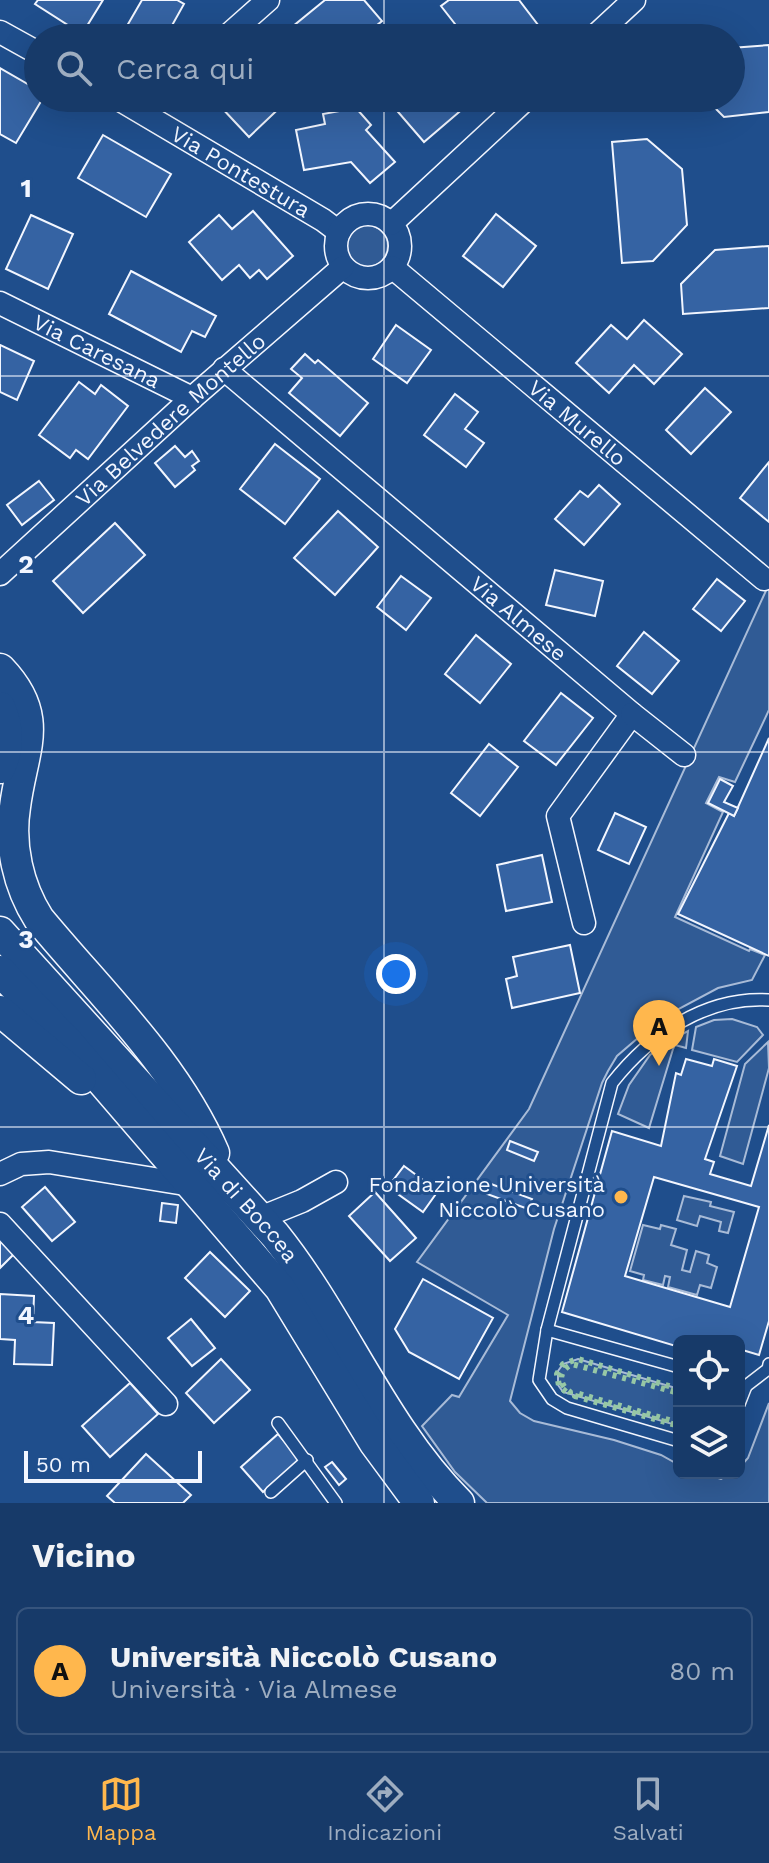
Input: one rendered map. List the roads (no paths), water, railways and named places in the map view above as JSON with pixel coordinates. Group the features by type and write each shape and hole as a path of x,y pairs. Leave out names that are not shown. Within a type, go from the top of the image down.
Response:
{"main road":[{"path":"0,669 23,699 29,717 27,752 12,835 28,901 48,930 172,1077 198,1119 224,1177"},
{"path":"0,707 8,734 6,754 0,768"},
{"name":"Via di Boccea","path":"0,932 260,1218 314,1287 424,1466 459,1503"},
{"name":"Via di Boccea","path":"0,971 69,1043 280,1288 388,1463 419,1503"},
{"path":"0,1011 128,1114"}],"street":[{"path":"241,24 268,0"},
{"path":"608,24 634,0"},
{"path":"0,32 24,45"},
{"name":"Via Pontestura","path":"161,112 339,232"},
{"path":"391,224 512,112"},
{"path":"363,214 383,218 391,224 400,250 392,267 383,274 362,278 343,267 336,250 339,232 353,217 363,214"},
{"name":"Via Belvedere Montello","path":"0,574 224,369 343,267"},
{"name":"Via Murello","path":"392,267 764,579"},
{"name":"Via Caresana","path":"0,303 192,398"},
{"name":"Via Almese","path":"224,369 684,755"},
{"path":"584,923 558,816 632,714"},
{"path":"0,1174 21,1164 49,1162 191,1185"},
{"path":"260,1218 302,1201 336,1182"},
{"path":"0,1224 166,1404"}],"lane":[{"path":"673,1439 567,1408 552,1399 539,1380 547,1330 612,1083 631,1060 689,1017 722,1003 769,1000"},
{"path":"547,1330 673,1365"},
{"path":"745,1383 768,1369 769,1364"},
{"path":"278,1423 336,1503"},
{"path":"271,1492 307,1460"}],"place":[{"name":"Università Niccolò Cusano","path":"659,1066"},
{"name":"Fondazione Università Niccolò Cusano","path":"621,1197"}]}
